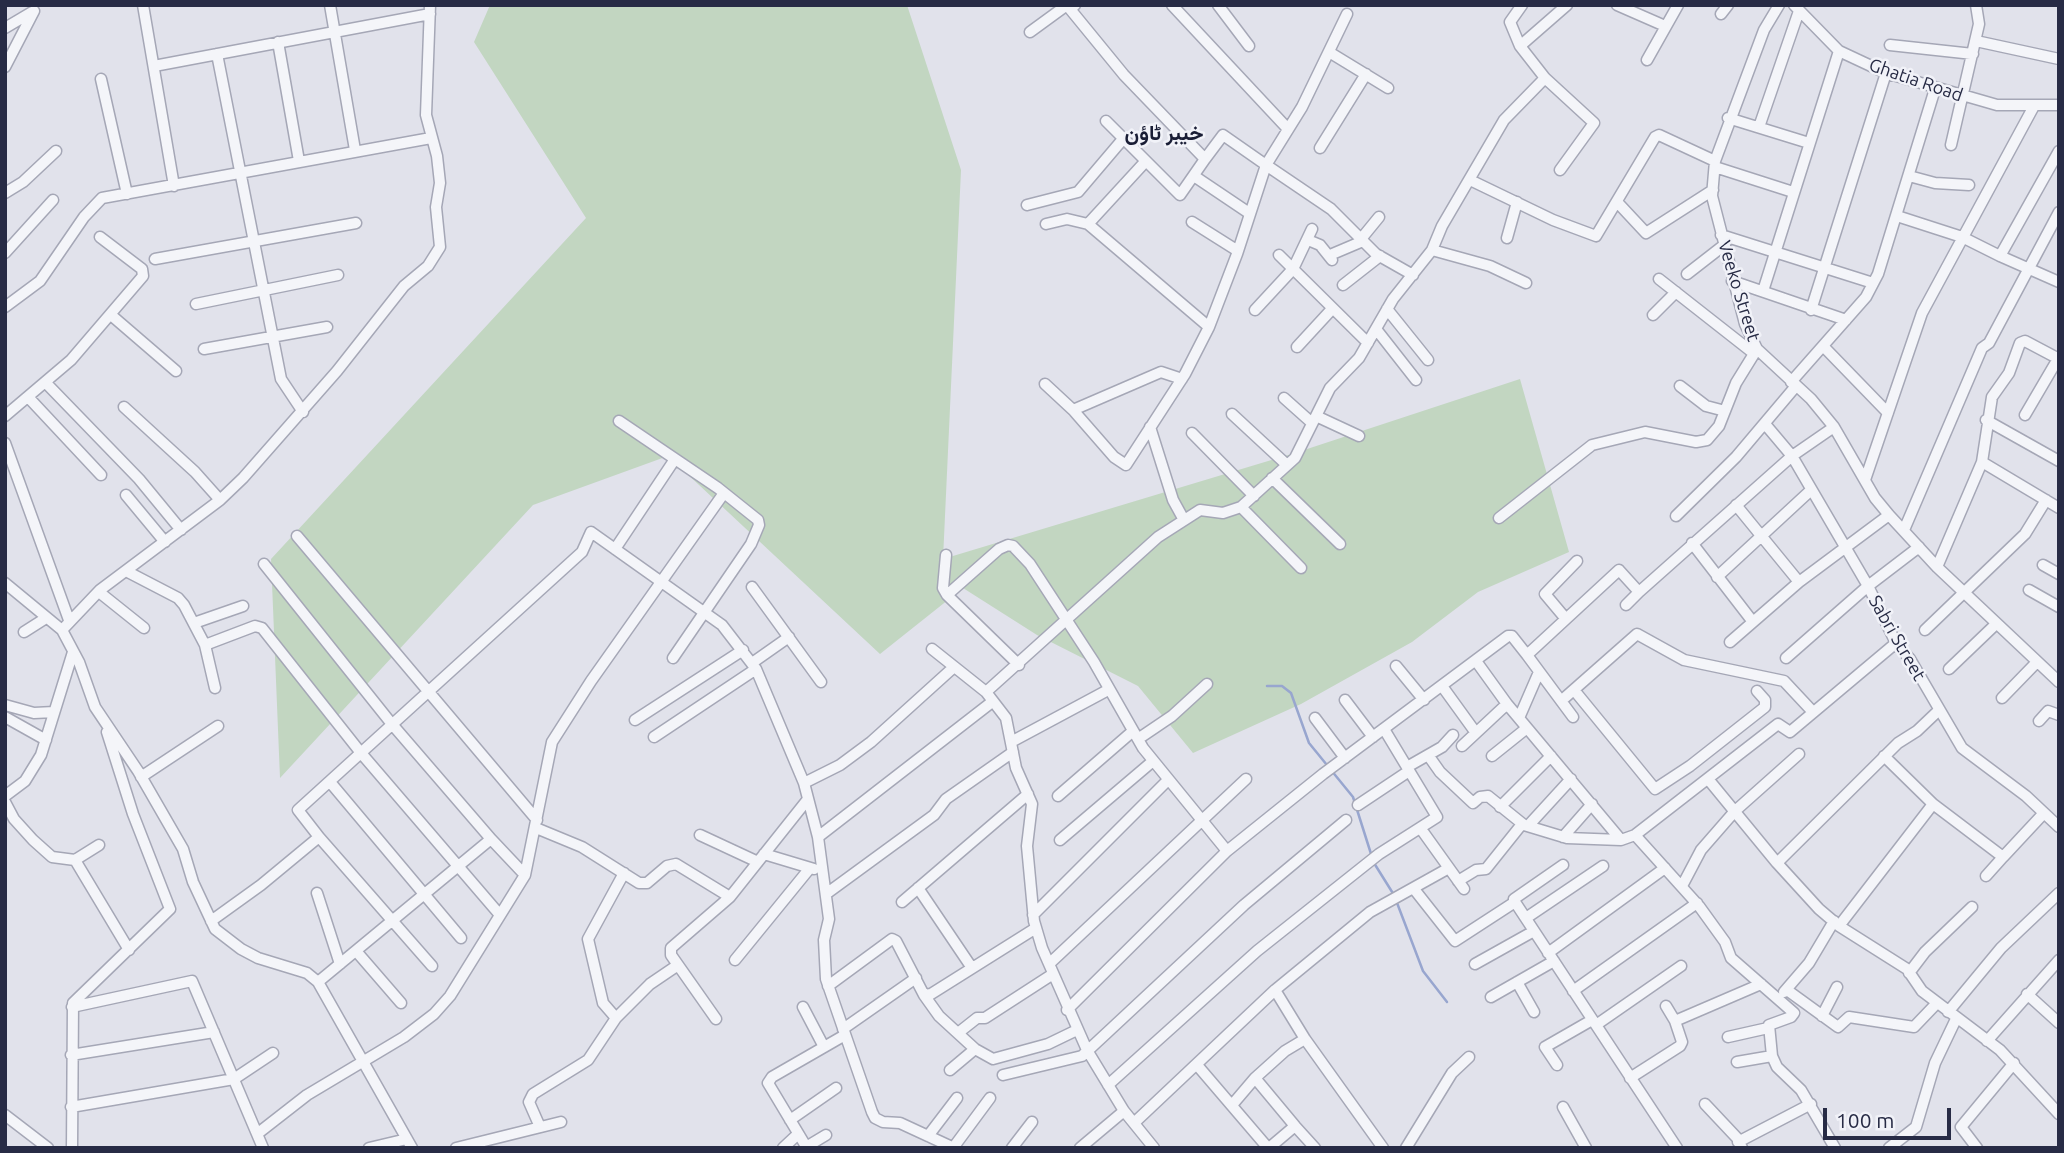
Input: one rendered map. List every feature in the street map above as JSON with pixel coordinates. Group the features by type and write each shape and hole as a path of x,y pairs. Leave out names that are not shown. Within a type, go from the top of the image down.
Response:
{"street":[{"path":"143,5 174,186"},
{"path":"330,5 355,150"},
{"path":"1172,5 1287,128"},
{"path":"1218,5 1249,46"},
{"path":"1522,5 1510,22 1520,46 1545,78 1594,123 1560,170"},
{"path":"1520,46 1567,5"},
{"path":"1616,5 1665,26"},
{"path":"1647,61 1678,5"},
{"name":"Veeko Street","path":"1779,5 1763,30 1728,118 1715,164 1713,190 1723,246 1754,350 1793,384 1834,427 1889,515 1937,567 2059,682"},
{"path":"1951,145 1965,97 1976,41 1979,24 1976,5"},
{"path":"1030,32 1070,6 1124,75 1205,159"},
{"path":"5,28 36,8"},
{"path":"5,67 36,8"},
{"path":"1759,127 1796,8"},
{"name":"Ghatia Road","path":"1796,8 1839,51 1886,73 1935,89 1997,104 2059,105"},
{"path":"62,630 99,592 220,500 303,412 404,286 428,266 440,247 436,207 439,165 426,115 430,10 333,32 153,66"},
{"path":"1045,384 1073,410 1114,457 1126,465 1182,379 1209,327 1238,251 1266,165 1302,107 1347,14"},
{"path":"1976,41 2059,59"},
{"path":"278,42 299,161"},
{"path":"1890,45 1973,54"},
{"path":"1763,291 1839,51"},
{"path":"1329,52 1388,88"},
{"path":"217,54 281,379 303,412"},
{"path":"1811,310 1886,73"},
{"path":"1320,148 1366,74"},
{"path":"986,692 1158,537 1200,510 1223,513 1241,507 1295,458 1330,388 1359,358 1387,309 1432,250 1504,120 1545,78"},
{"path":"101,79 127,194"},
{"path":"1676,516 1765,424 1823,346 1866,297 1897,216 1935,89"},
{"path":"1865,480 1922,313 2034,106"},
{"path":"1728,118 1809,143"},
{"path":"1105,121 1180,195 1223,135 1331,209 1380,256 1413,275"},
{"path":"1469,180 1596,236 1655,137 1659,135 1715,164 1793,192"},
{"path":"5,307 40,281 92,206 102,198 431,138"},
{"path":"1027,205 1078,192 1123,139"},
{"path":"5,193 23,182 56,151"},
{"path":"2000,256 2059,151"},
{"path":"1088,224 1145,162"},
{"path":"1194,176 1249,214"},
{"path":"1909,176 1935,183 1969,186"},
{"path":"1618,203 1646,233 1713,190"},
{"path":"5,253 53,200"},
{"path":"1507,238 1517,202"},
{"path":"1904,530 1982,348 1989,344 2059,212"},
{"path":"1897,216 1962,237 2059,282"},
{"path":"1308,240 1320,245 1331,258 1362,240 1379,217"},
{"path":"1046,224 1067,219 1088,224 1209,327"},
{"path":"1192,222 1238,251"},
{"path":"155,260 356,223"},
{"path":"1255,310 1293,269 1312,229"},
{"path":"1721,235 1873,283"},
{"path":"5,416 71,360 111,316 144,272 100,237"},
{"path":"1687,274 1723,246"},
{"path":"1432,250 1490,266 1526,284"},
{"path":"1279,255 1368,344"},
{"path":"1343,285 1380,256"},
{"path":"196,304 338,275"},
{"path":"1499,518 1592,445 1645,432 1700,442 1712,437 1754,350 1659,279"},
{"path":"1732,281 1846,320"},
{"path":"1653,315 1676,292"},
{"path":"1297,347 1332,309"},
{"path":"1387,309 1428,360"},
{"path":"111,316 176,371"},
{"path":"204,349 327,327"},
{"path":"1376,329 1416,380"},
{"path":"1937,567 1982,462 1986,420 1992,397 2009,373 2022,340 2058,358 2025,415"},
{"path":"1823,346 1888,413"},
{"path":"1073,410 1161,372 1182,379"},
{"path":"45,382 139,479 181,530"},
{"path":"1680,386 1706,406 1725,411"},
{"path":"28,397 101,475"},
{"path":"1284,398 1314,420 1359,436"},
{"path":"124,407 195,472 220,500"},
{"path":"1233,414 1287,465"},
{"path":"1986,420 2059,461"},
{"path":"619,421 724,493 758,520 760,529 673,658"},
{"name":"Sabri Street","path":"1765,424 1792,456 1810,491 1868,586 1896,643 1909,659 1962,748 2059,827"},
{"path":"1150,427 1173,500 1184,520"},
{"path":"1626,605 1792,456 1834,427"},
{"path":"1192,433 1254,496"},
{"path":"5,443 69,620"},
{"path":"615,549 675,459"},
{"path":"1982,462 2059,508"},
{"path":"1272,478 1340,544"},
{"path":"1717,578 1810,491"},
{"path":"257,1134 307,1095 404,1037 434,1014 450,996 525,875 552,741 591,681 724,493"},
{"path":"126,495 165,542"},
{"path":"1925,630 2025,534 2046,500"},
{"path":"1736,505 1799,582"},
{"path":"1241,507 1301,568"},
{"path":"1730,642 1799,582 1889,515"},
{"path":"432,966 391,922 298,810 582,552 591,532 728,631 754,666 804,783 818,837 829,919 824,940 828,986 875,1118 900,1123 953,1148 990,1098"},
{"path":"297,536 537,824 647,883 667,866 676,864 730,897"},
{"path":"1692,543 1753,622"},
{"path":"947,595 1008,545 1030,564 1094,662 1135,735 1168,780 1227,851"},
{"path":"1786,658 1868,586 1919,547"},
{"path":"946,555 943,587 947,595 1019,665"},
{"path":"1566,619 1545,594 1577,561"},
{"path":"264,564 391,723 525,875"},
{"path":"2043,565 2059,574"},
{"path":"1527,655 1619,570 1639,592"},
{"path":"126,571 178,598 205,645 215,688"},
{"path":"5,583 62,630 74,652 94,707 141,777 183,849 193,882 211,921 225,938 241,949 258,958 307,973 318,982 409,1144 369,1148"},
{"path":"752,586 821,682"},
{"path":"2029,590 2059,607"},
{"path":"99,592 144,628"},
{"path":"194,623 243,606"},
{"path":"24,632 46,618"},
{"path":"1949,669 1996,624"},
{"path":"205,645 254,626 262,628 361,753 500,915"},
{"path":"1561,701 1637,634 1684,660 1784,681 1813,712"},
{"path":"1067,1010 1227,851 1323,774 1508,636 1512,636 1573,717"},
{"path":"654,737 754,666 789,637"},
{"path":"1428,755 1440,772 1473,803 1480,797 1488,796 1525,825 1563,837 1581,841 1621,840 1635,835 1778,724 1790,732 1896,643"},
{"path":"932,649 986,692 1006,718 1012,747 1032,804 1027,846 1036,928 1067,1010 1087,1050 1124,1111 1154,1148"},
{"path":"635,720 743,650"},
{"path":"5,796 16,790 29,775 46,740 74,652"},
{"path":"1476,661 1507,704 1621,840"},
{"path":"2002,698 2036,663"},
{"path":"1396,666 1424,699"},
{"path":"804,783 840,765 872,742 954,667"},
{"path":"1519,718 1539,672"},
{"path":"1058,796 1135,735 1172,716 1207,684"},
{"path":"1442,686 1476,733"},
{"path":"826,894 934,815 946,799 1012,747 1108,690"},
{"path":"1574,690 1655,789 1690,766 1765,707 1765,700 1757,691"},
{"path":"1345,700 1373,737"},
{"path":"818,837 992,702"},
{"path":"1462,746 1507,704"},
{"path":"5,705 34,713 54,712"},
{"path":"1777,863 1884,756 1938,711"},
{"path":"2039,721 2048,711 2059,715"},
{"path":"5,717 46,740"},
{"path":"1315,718 1345,758"},
{"path":"72,1148 72,1007 81,993 170,909 133,814 104,722"},
{"path":"141,777 218,726"},
{"path":"1493,756 1527,728"},
{"path":"1108,1085 1257,951 1379,854 1437,817 1384,729"},
{"path":"1358,805 1453,735"},
{"path":"1682,886 1701,850 1735,811 1798,754"},
{"path":"1500,807 1551,756"},
{"path":"1884,756 1933,804 2003,857"},
{"path":"1060,839 1153,761"},
{"path":"1690,766 1735,811 1777,863 1836,923 1909,973 1952,1016 2014,1063 2059,1114"},
{"path":"958,1033 977,1018 985,1018 1051,969 1201,819 1246,779"},
{"path":"1421,829 1461,885 1476,870 1486,869 1571,779"},
{"path":"1033,915 1168,780"},
{"path":"330,782 461,938"},
{"path":"902,902 1028,794"},
{"path":"716,1019 678,965 671,948 730,897 808,799"},
{"path":"5,802 14,819 52,857 75,860 99,845"},
{"path":"1563,837 1592,804"},
{"path":"1778,999 1933,804"},
{"path":"1986,876 2044,813"},
{"path":"1003,1075 1082,1056 1244,905 1346,820"},
{"path":"700,835 761,858 823,871"},
{"path":"1635,835 1697,903 1725,942 1731,958 1778,999 1793,1016 1768,1028 1728,1037"},
{"path":"211,921 261,885 319,837"},
{"path":"318,982 491,839"},
{"path":"75,860 129,950"},
{"path":"1414,889 1455,941 1515,902 1516,897 1563,865"},
{"path":"1526,919 1603,866"},
{"path":"735,960 810,868"},
{"path":"1134,1123 1275,990 1395,896 1414,889 1449,868"},
{"path":"1491,997 1551,957 1665,868"},
{"path":"616,1018 603,1003 588,939 624,873"},
{"path":"918,888 972,968"},
{"path":"317,892 340,964"},
{"path":"1889,1148 1916,1127 1952,1016 2001,948 2059,893"},
{"path":"1515,902 1677,1148"},
{"path":"1573,991 1697,903"},
{"path":"1909,973 1925,952 1972,907"},
{"path":"924,995 1036,928"},
{"path":"1475,964 1534,931"},
{"path":"828,986 892,939 924,995 975,1049 993,1059 1048,1044 1077,1030"},
{"path":"356,951 401,1003"},
{"path":"1987,1041 2059,960"},
{"path":"540,1127 530,1098 588,1060 616,1018 650,984 678,965"},
{"path":"1557,1065 1545,1046 1594,1023 1681,966"},
{"path":"826,1135 807,1147 768,1083 772,1077 824,1047 916,978"},
{"path":"72,1007 192,981 263,1148"},
{"path":"1517,982 1534,1012"},
{"path":"1675,1021 1761,984"},
{"path":"1822,1016 1837,987"},
{"path":"1275,990 1305,1039 1383,1148"},
{"path":"1787,990 1838,1027 1849,1017 1914,1027 1937,1003"},
{"path":"2027,994 2059,1023"},
{"path":"1630,1078 1680,1046 1682,1042 1675,1021 1666,1006"},
{"path":"803,1007 824,1047"},
{"path":"1768,1028 1772,1056 1777,1067 1801,1090 1835,1148"},
{"path":"71,1055 214,1032"},
{"path":"1232,1105 1255,1078 1285,1051 1305,1039"},
{"path":"950,1070 975,1049"},
{"path":"71,1107 234,1079 273,1053"},
{"path":"1737,1062 1772,1056"},
{"path":"1406,1148 1452,1073 1469,1057"},
{"path":"1977,1148 1961,1127 2014,1063"},
{"path":"1197,1065 1268,1148 1295,1126"},
{"path":"1255,1078 1315,1148"},
{"path":"790,1120 836,1088"},
{"path":"928,1136 957,1098"},
{"path":"1705,1104 1740,1145 1811,1104"},
{"path":"1563,1107 1582,1147"},
{"path":"1080,1148 1124,1111"},
{"path":"5,1115 48,1148"},
{"path":"456,1148 561,1122"},
{"path":"1012,1148 1032,1122"},
{"path":"783,1148 798,1134"}],"green space":[{"path":"490,5 907,5 961,170 943,559 1298,452 1520,379 1569,552 1478,592 1412,642 1301,704 1193,753 1138,686 1037,635 963,588 880,654 668,456 533,505 280,778 271,559 586,218 474,42"}],"waterway":[{"path":"1267,686 1282,686 1291,693 1309,743 1353,797 1372,857"},
{"path":"1374,863 1394,895 1423,971 1447,1002"}],"district":[{"name":"خیبر ٹاؤن","path":"1164,133"}]}
